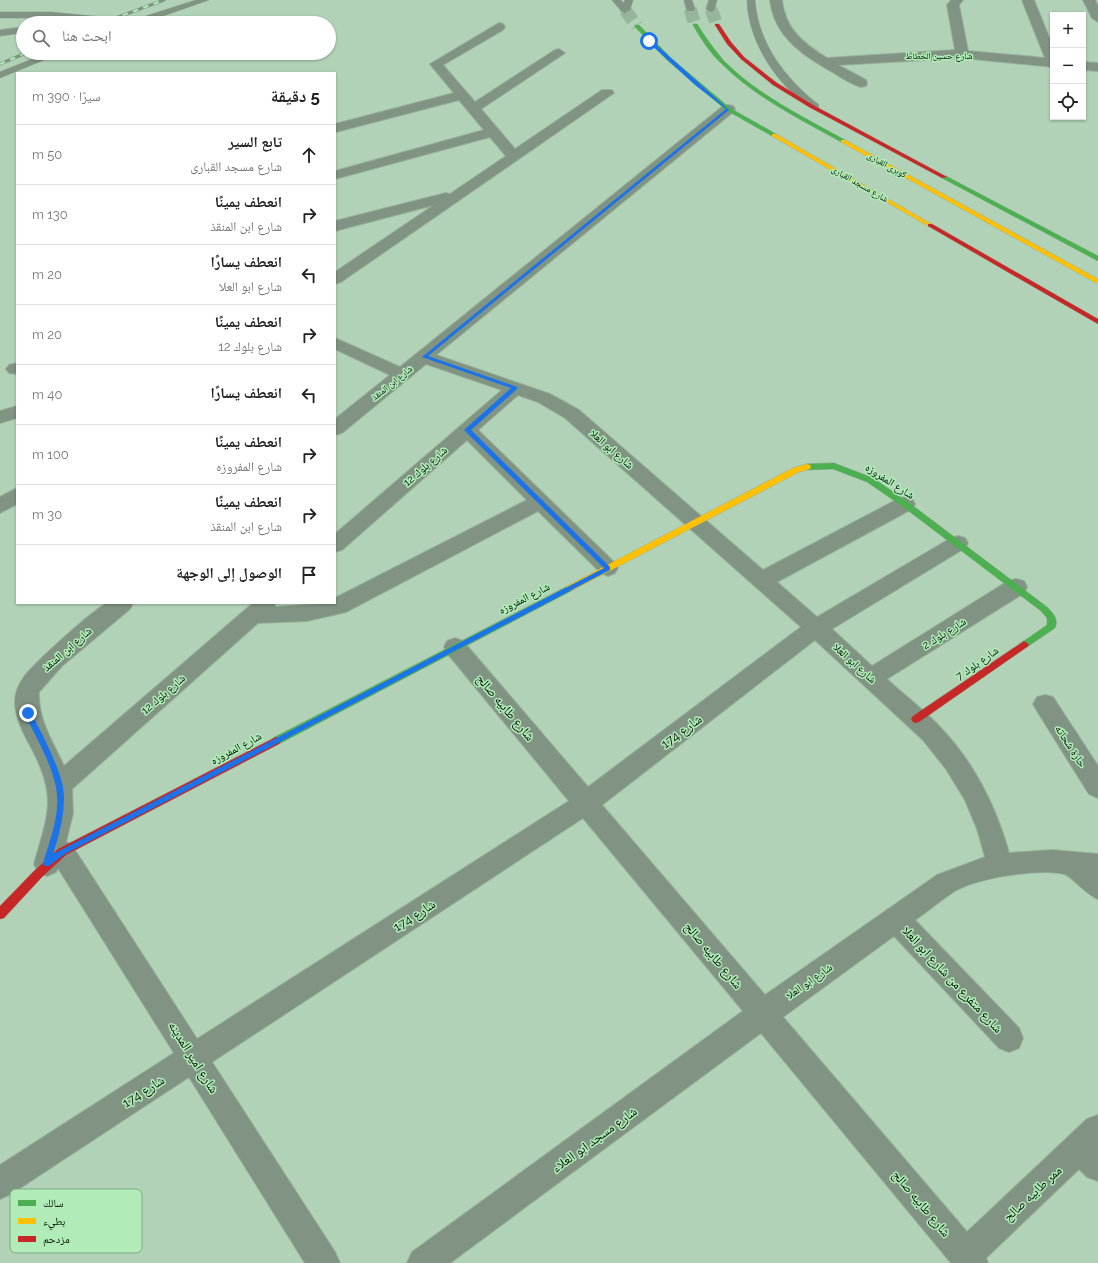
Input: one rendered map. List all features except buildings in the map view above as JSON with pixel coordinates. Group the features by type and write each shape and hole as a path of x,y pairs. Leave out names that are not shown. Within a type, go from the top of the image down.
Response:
{"street":[{"path":"776,0 778,16 783,27 796,41 825,62 861,83"},
{"path":"957,0 953,5 962,54"},
{"path":"1028,0 1050,55"},
{"path":"1089,0 1098,18"},
{"name":"كوبرى القبارى","path":"695,25 699,34 711,51 732,71 758,90 792,111 1098,282"},
{"name":"كوبرى القبارى","path":"717,25 722,36 735,51 752,67 791,95 1098,259"},
{"name":"شارع مسجد القبارى","path":"637,26 649,41 673,64 728,109 1098,322"},
{"path":"500,27 436,64 514,157"},
{"path":"473,109 559,53"},
{"name":"شارع حسين الخطاط","path":"825,62 912,55 962,54 1050,63"},
{"path":"1086,66 1098,67"},
{"path":"336,278 607,93"},
{"path":"336,128 462,96"},
{"name":"شارع ابن المنقذ","path":"336,428 728,109"},
{"path":"336,175 492,132"},
{"path":"336,226 461,193"},
{"path":"336,343 402,374"},
{"name":"شارع ابو العلا","path":"424,357 544,398 572,414 762,580 931,733 955,762 975,795 990,829 1000,866 962,874 946,883 763,1014"},
{"name":"شارع بلوك 12","path":"336,544 515,388"},
{"path":"0,417 16,412"},
{"path":"467,430 608,568"},
{"name":"شارع المفروزه","path":"0,914 54,858 796,470 820,464 843,467 870,480 958,543 1044,609 1051,617 1052,626"},
{"path":"0,506 16,496"},
{"path":"261,609 282,616 303,614 338,606 540,502"},
{"path":"762,580 905,504"},
{"name":"شارع 174","path":"0,1184 586,803 816,628 958,543"},
{"name":"شارع بلوك 2","path":"871,678 1016,587"},
{"name":"شارع ابن المنقذ","path":"54,858 61,795 53,766 28,713 27,691 42,671 121,604"},
{"name":"شارع بلوك 12","path":"58,786 261,609"},
{"name":"شارع بلوك 7","path":"916,719 1052,626"},
{"name":"شارع طابيه صالح","path":"455,647 969,1259"},
{"name":"حارة شحاته","path":"1045,704 1098,787"},
{"name":"شارع امير المدينه","path":"54,858 194,1058 324,1263"},
{"path":"1000,866 1051,862 1098,866"},
{"path":"1072,864 1098,888"},
{"name":"شارع متفرع من شارع ابو العلا","path":"896,919 1009,1038"},
{"name":"شارع مسجد ابو العلاء","path":"423,1263 763,1014"},
{"name":"ممر طابيه صالح","path":"969,1259 1092,1148"}],"lane":[{"path":"156,16 205,0"},
{"path":"616,0 625,10 629,0"},
{"path":"751,0 750,10 766,51 794,89 814,106"},
{"path":"0,15 61,16"},
{"path":"0,33 16,31"},
{"path":"0,75 19,71 42,60"}],"tunnel":[{"path":"690,9 695,25"},
{"path":"711,9 717,25"},
{"path":"625,10 637,26"}],"railway":[{"path":"121,16 164,0"},
{"path":"0,64 16,57"}],"traffic: fast":[{"path":"695,25 708,45 723,63 760,93 780,106 843,141"},
{"path":"637,26 669,59 728,109 774,135"},
{"path":"944,177 1098,259"},
{"path":"807,467 834,466 870,480 905,504 1044,609 1051,617 1052,626 1024,645"},
{"path":"276,741 570,588"}],"traffic: slow":[{"path":"774,135 930,225"},
{"path":"843,141 1098,282"},
{"path":"570,588 796,470 807,467"}],"traffic: jam":[{"path":"717,25 729,43 743,58 758,72 775,84 811,106 944,177"},
{"path":"930,225 1098,322"},
{"path":"916,719 1024,645"},
{"path":"0,914 38,874 62,852 276,741"}],"route":[{"path":"28,713 53,766 61,795 58,828 46,864 62,852 608,568 467,430 515,388 424,357 728,109 673,64 649,41"}]}
